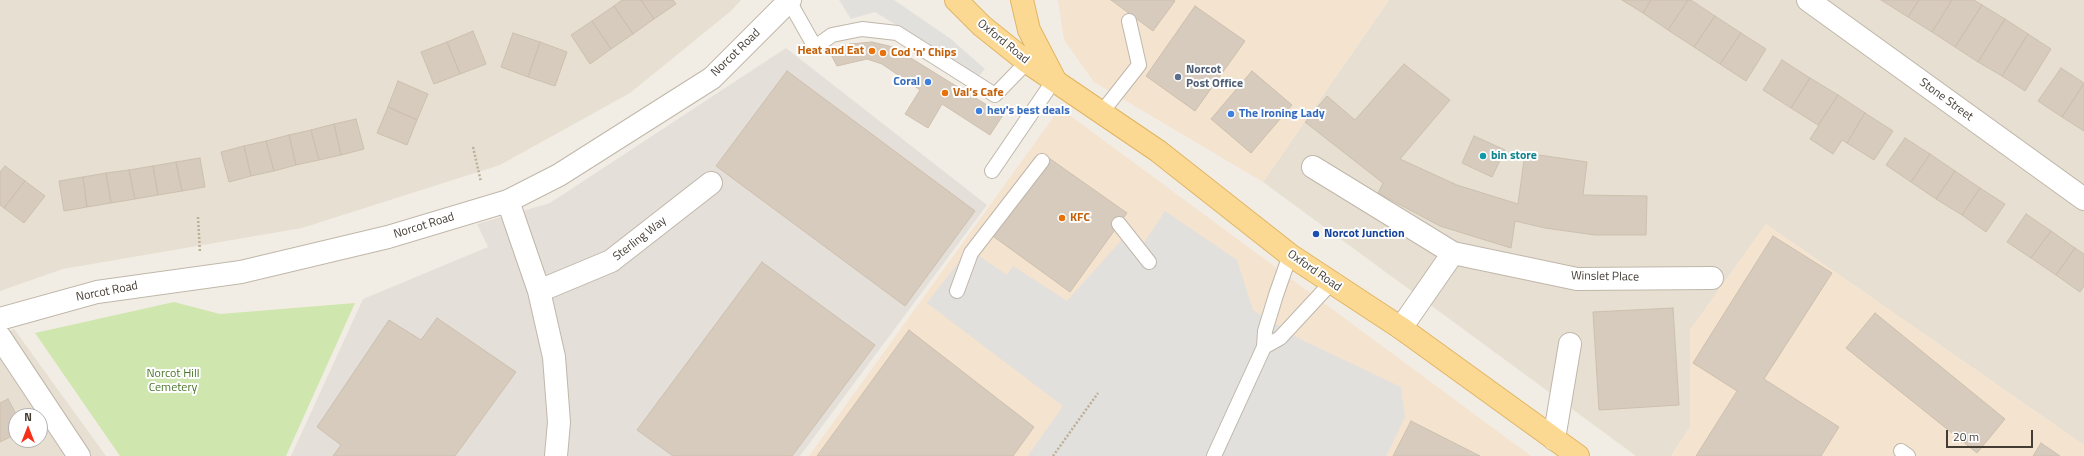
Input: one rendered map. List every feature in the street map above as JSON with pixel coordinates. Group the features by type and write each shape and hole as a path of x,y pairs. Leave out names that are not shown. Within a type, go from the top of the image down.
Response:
{"main road":[{"name":"Oxford Road","path":"956,0 982,26 1027,62 1102,112 1185,171 1290,255 1401,328 1578,456"},
{"name":"Oxford Road","path":"1022,0 1029,30 1054,80"}],"street":[{"name":"Norcot Road","path":"0,319 97,292 249,270 388,237 508,201 559,175 712,78 789,0"},
{"name":"Stone Street","path":"1808,0 2084,199"},
{"name":"Winslet Place","path":"1313,167 1453,253 1577,279 1712,278"},
{"name":"Sterling Way","path":"539,291 611,261 711,183"},
{"path":"508,201 539,291 554,357 559,422 556,456"},
{"path":"1401,328 1453,253"},
{"path":"0,337 79,456"},
{"path":"1554,439 1570,344"}],"lane":[{"path":"789,0 814,47 832,35 862,29 897,33 996,94 1027,62"},
{"path":"1102,112 1139,65 1129,21"},
{"path":"992,171 1054,80"},
{"path":"957,291 971,253 1042,161"},
{"path":"1119,224 1150,262"},
{"path":"1214,456 1264,347 1265,331 1290,255"},
{"path":"1264,347 1280,338 1331,283"}],"path":[{"path":"473,147 481,184"},
{"path":"198,217 200,256"},
{"path":"1052,456 1098,393"}],"shaded area":[{"path":"0,0 741,0 731,11 630,93 500,165 302,228 63,269 0,291"},
{"path":"839,0 894,0 951,39 985,69 979,76 875,12 851,19"},
{"path":"1058,0 1389,0 1263,182 1094,82 1064,40"},
{"path":"1389,0 2084,0 2084,445 1766,224 1690,330 1690,427 1671,456 1636,456 1263,182"},
{"path":"786,48 987,205 800,456 291,456 363,299 488,247 477,224 550,203"},
{"path":"1060,108 1531,456 809,456"},
{"path":"1165,211 1237,260 1253,310 1298,338 1401,387 1405,417 1386,456 1028,456 1063,406 927,303 969,249 1007,275 1013,266 1067,301 1127,234 1143,244"},
{"path":"1766,224 2084,445 2084,456 1671,456 1690,427 1690,330"},
{"path":"14,329 106,456 0,456 0,336"}],"green space":[{"name":"Norcot Hill Cemetery","path":"174,302 220,314 355,303 286,456 120,456 35,333"}],"building":[{"path":"622,0 641,0 654,19 633,34 614,6"},
{"path":"641,0 673,0 676,4 654,19"},
{"path":"1111,0 1174,0 1175,1 1153,31"},
{"path":"1622,0 1651,0 1643,13"},
{"path":"1651,0 1688,0 1668,30 1643,13"},
{"path":"1688,0 1691,0 1715,16 1694,47 1668,30"},
{"path":"1881,0 1919,0 1908,17"},
{"path":"1919,0 1952,0 1932,32 1908,17"},
{"path":"1952,0 1974,0 1982,5 1955,47 1932,32"},
{"path":"1982,5 2005,19 1978,62 1955,47"},
{"path":"614,6 633,34 611,49 592,21"},
{"path":"1195,6 1245,41 1195,111 1146,76"},
{"path":"1715,16 1741,33 1720,64 1694,47"},
{"path":"2005,19 2028,34 2002,76 1978,62"},
{"path":"592,21 611,49 590,64 571,35"},
{"path":"473,31 486,64 460,74 447,42"},
{"path":"513,33 540,42 528,77 501,67"},
{"path":"1741,33 1766,49 1746,81 1720,64"},
{"path":"2028,34 2051,49 2025,91 2002,76"},
{"path":"447,42 460,74 434,84 421,52"},
{"path":"540,42 567,52 555,86 528,77"},
{"path":"872,42 893,47 1003,115 990,135 942,104 928,128 905,114 920,90 882,64 867,59 837,66 829,51 850,44"},
{"path":"1782,60 1810,78 1791,108 1763,90"},
{"path":"1404,64 1450,100 1400,159 1457,185 1518,204 1525,153 1587,162 1583,195 1647,196 1646,235 1595,235 1545,228 1515,221 1511,248 1440,226 1378,193 1383,183 1305,122 1327,96 1355,120"},
{"path":"2061,68 2084,83 2062,117 2038,101"},
{"path":"787,71 975,211 905,306 716,166"},
{"path":"1252,71 1292,105 1251,153 1211,119"},
{"path":"1810,78 1838,95 1818,125 1791,108"},
{"path":"398,81 428,94 417,120 388,107"},
{"path":"2084,84 2084,131 2062,117"},
{"path":"1838,95 1865,113 1847,143 1842,140 1833,154 1810,139"},
{"path":"388,107 417,120 407,145 377,133"},
{"path":"1865,113 1893,131 1874,160 1847,143"},
{"path":"356,119 364,149 341,155 334,124"},
{"path":"334,124 341,155 319,160 311,130"},
{"path":"311,130 319,160 296,165 289,135"},
{"path":"289,135 296,165 274,171 266,141"},
{"name":"bin store","path":"1474,136 1505,150 1492,177 1462,163"},
{"path":"1905,138 1930,154 1911,182 1886,165"},
{"path":"266,141 274,171 251,176 244,146"},
{"path":"244,146 251,176 229,182 221,152"},
{"path":"1930,154 1955,171 1936,199 1911,182"},
{"name":"KFC","path":"1046,156 1127,213 1070,292 990,234"},
{"path":"200,158 205,187 182,191 176,162"},
{"path":"176,162 182,191 158,195 153,166"},
{"path":"5,166 25,181 4,208 0,205 0,172"},
{"path":"153,166 158,195 135,199 129,170"},
{"path":"129,170 135,199 111,203 106,173"},
{"path":"1955,171 1980,188 1962,215 1936,199"},
{"path":"106,173 111,203 87,207 83,177"},
{"path":"83,177 87,207 64,211 59,181"},
{"path":"25,181 45,196 24,223 4,208"},
{"path":"1980,188 2005,204 1986,232 1962,215"},
{"path":"2026,214 2051,231 2031,258 2007,242"},
{"path":"2051,231 2075,248 2056,275 2031,258"},
{"path":"1773,236 1832,273 1764,379 1839,427 1821,456 1696,456 1737,391 1693,363"},
{"path":"2075,248 2084,254 2084,286 2080,292 2056,275"},
{"path":"762,262 875,345 792,456 673,456 637,430"},
{"path":"1673,308 1679,405 1599,410 1593,312"},
{"path":"1875,313 2005,419 1977,453 1846,348"},
{"path":"437,318 516,372 455,456 333,456 341,445 317,427 389,320 421,340"},
{"path":"909,330 1034,427 1013,456 817,456"},
{"path":"8,399 13,408 8,408 8,438 0,442 0,403"},
{"path":"1411,421 1480,456 1393,456"},
{"path":"2041,443 2060,456 2033,456"}],"place":[{"name":"Heat and Eat","path":"872,51"},
{"name":"Cod 'n' Chips","path":"883,53"},
{"name":"Norcot Post Office","path":"1178,77"},
{"name":"Coral","path":"928,82"},
{"name":"Val's Cafe","path":"945,93"},
{"name":"hev's best deals","path":"979,111"},
{"name":"The Ironing Lady","path":"1231,114"},
{"name":"bin store","path":"1483,156"},
{"name":"KFC","path":"1062,218"},
{"name":"Norcot Junction","path":"1316,234"}]}
